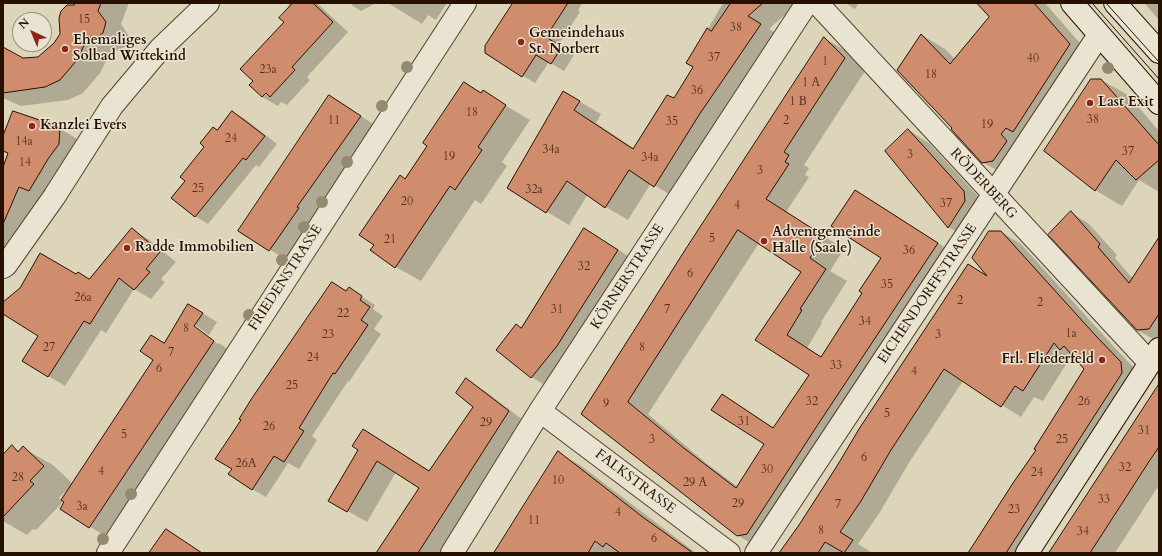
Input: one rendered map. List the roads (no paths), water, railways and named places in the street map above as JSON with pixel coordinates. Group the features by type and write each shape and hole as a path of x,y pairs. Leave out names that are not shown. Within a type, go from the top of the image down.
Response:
{"street":[{"path":"3,267 6,265 54,197 112,106 160,49 208,3"},
{"name":"FRIEDENSTRASSE","path":"108,553 465,3"},
{"name":"KÖRNERSTRASSE","path":"452,553 540,411 807,3"},
{"name":"RÖDERBERG","path":"817,3 994,195 1154,356"},
{"path":"1072,3 1159,103"},
{"path":"1117,4 1159,52"},
{"name":"EICHENDORFFSTRASSE","path":"756,553 1099,35"},
{"path":"1027,553 1154,356"},
{"name":"FALKSTRASSE","path":"540,411 729,553"}],"tram line":[{"path":"1092,3 1159,79"},
{"path":"1106,3 1159,62"}],"place":[{"name":"Gemeindehaus St. Norbert","path":"521,42"},
{"name":"Ehemaliges Solbad Wittekind","path":"65,49"},
{"name":"Last Exit","path":"1090,103"},
{"name":"Kanzlei Evers","path":"32,126"},
{"name":"Adventgemeinde Halle (Saale)","path":"764,241"},
{"name":"Radde Immobilien","path":"127,248"},
{"name":"Frl. Fliederfeld","path":"1102,360"}]}
